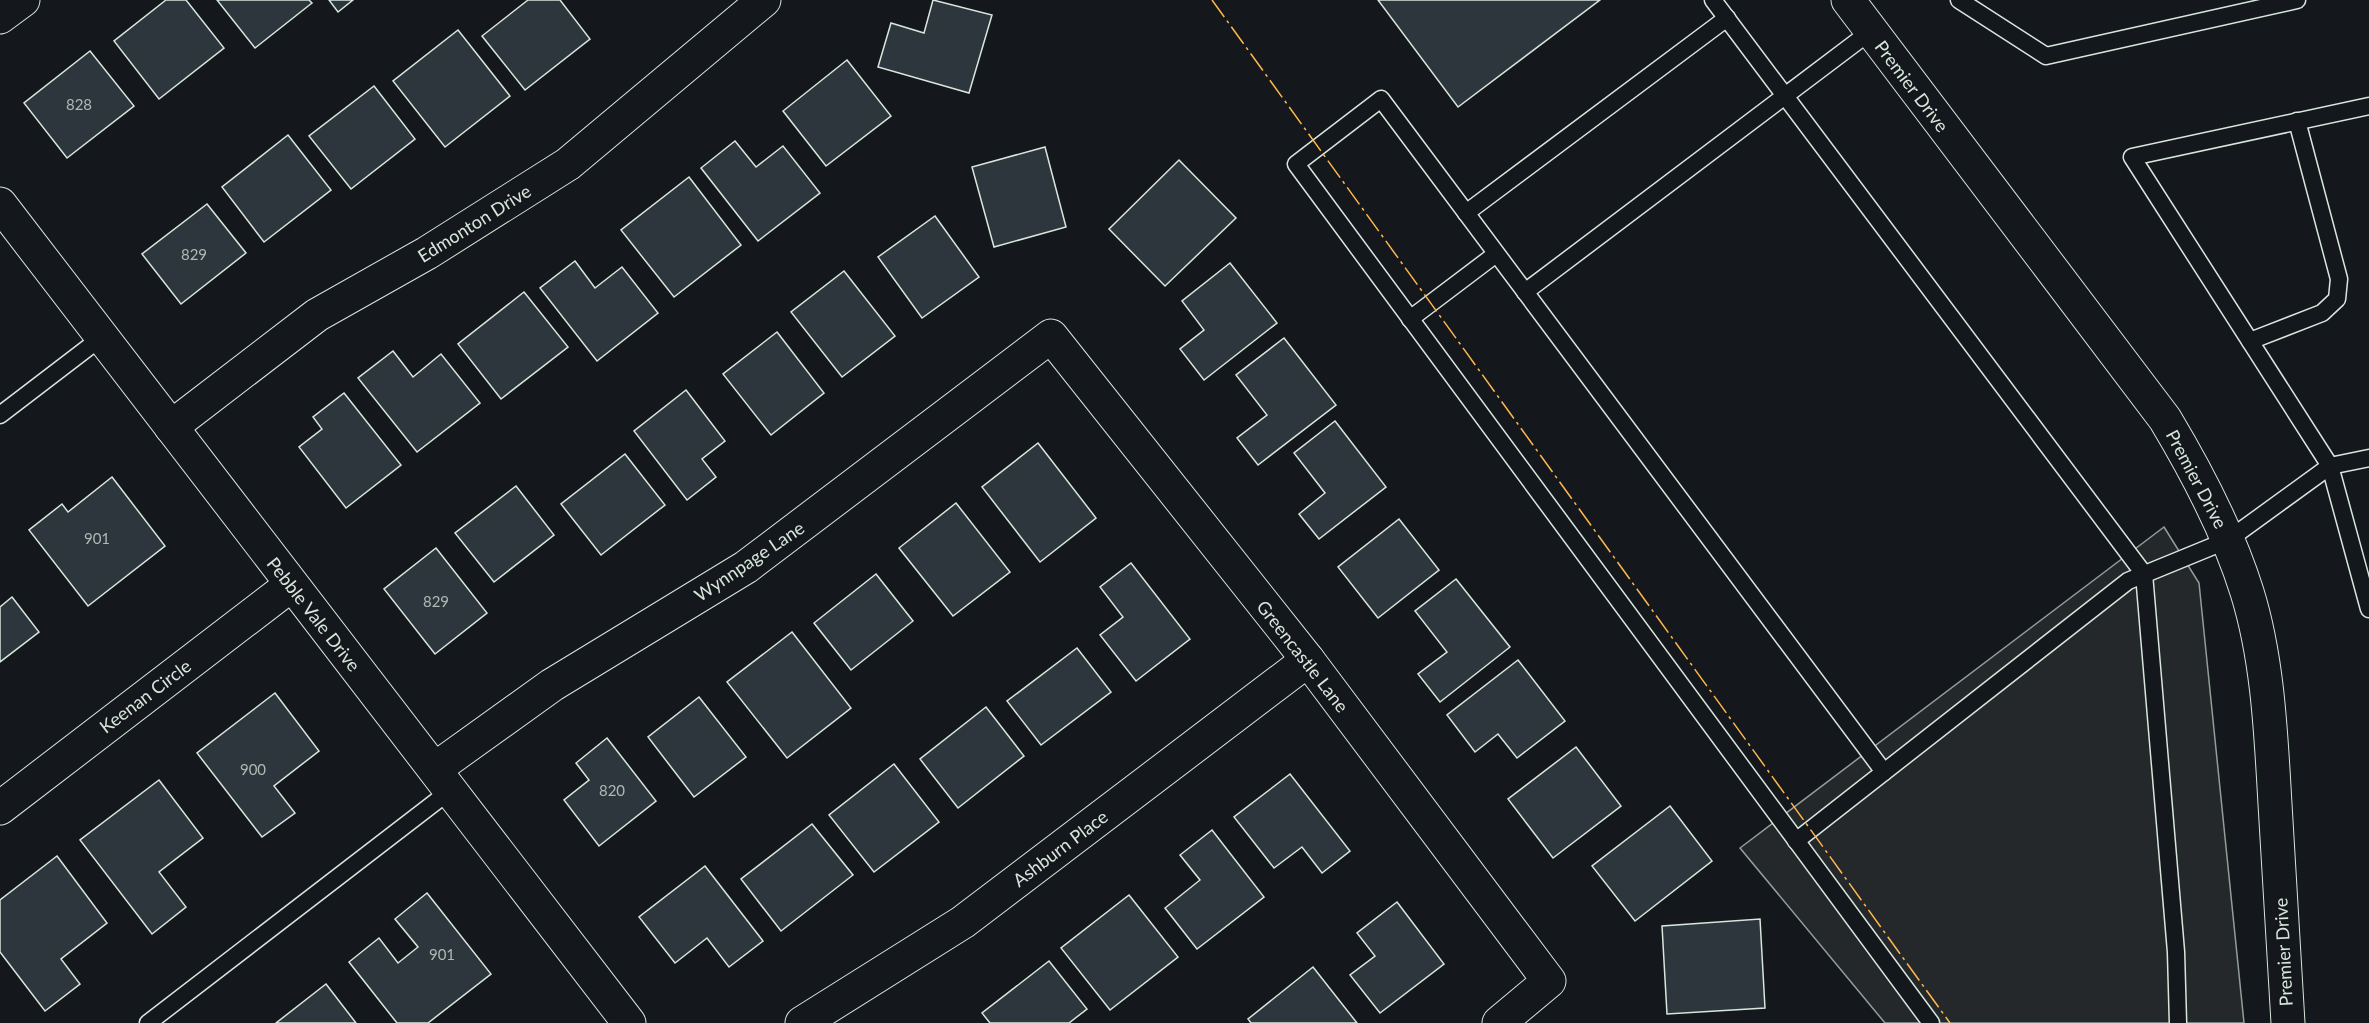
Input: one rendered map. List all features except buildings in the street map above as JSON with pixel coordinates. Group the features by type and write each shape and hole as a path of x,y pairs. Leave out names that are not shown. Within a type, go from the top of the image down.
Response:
{"street":[{"path":"0,18 22,0"},
{"name":"Edmonton Drive","path":"171,427 317,315 427,253 568,164 764,0"},
{"name":"Premier Drive","path":"1848,0 2165,419 2197,473 2228,540 2248,593 2263,676 2272,752 2288,1023"},
{"name":"Pebble Vale Drive","path":"0,204 443,780 618,1019"},
{"name":"Greencastle Lane","path":"1051,336 1308,660 1549,981 1499,1023"},
{"name":"Wynnpage Lane","path":"443,780 552,685 746,567 1051,336"},
{"name":"Keenan Circle","path":"0,808 291,585"},
{"name":"Ashburn Place","path":"802,1023 963,922 1308,660"}],"lane":[{"path":"1713,0 2144,574 2176,952 2178,1023"},
{"path":"1959,0 2046,56 2297,0"},
{"path":"1466,213 1727,18"},
{"path":"1525,292 1871,31"},
{"path":"1884,772 1381,99 1296,164 1931,1023"},
{"path":"2369,106 2132,157 2330,466 2369,609"},
{"path":"2250,341 2322,313 2337,299 2339,279 2297,121"},
{"path":"1410,319 1496,254"},
{"path":"0,415 102,338"},
{"path":"1796,841 2128,581 2228,540 2330,466 2369,458"},
{"path":"148,1023 443,780"}],"shaded area":[{"path":"2164,527 2199,583 2244,1023 1885,1023 1740,848"}],"power":[{"path":"1212,0 1950,1023"}]}
